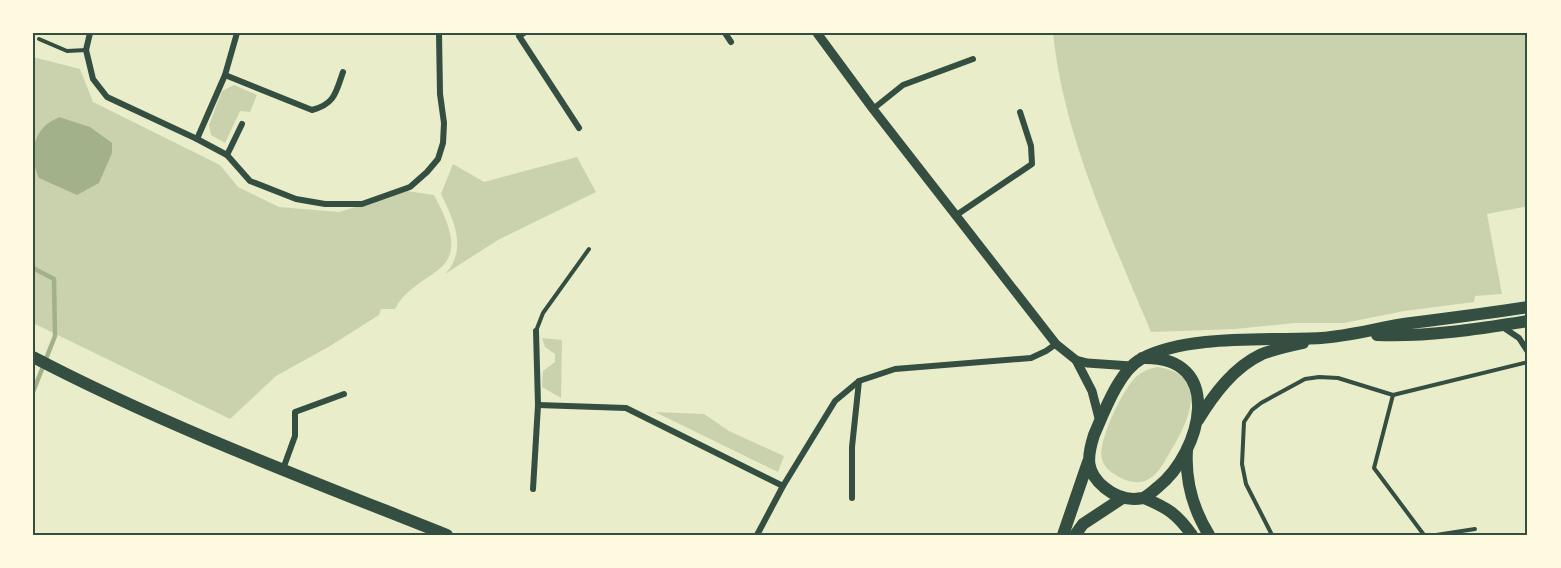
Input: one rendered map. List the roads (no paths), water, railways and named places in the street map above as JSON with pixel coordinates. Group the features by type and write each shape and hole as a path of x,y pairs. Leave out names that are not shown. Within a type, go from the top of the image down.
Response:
{"main road":[{"path":"1063,535 1088,462 1094,435 1123,376 1142,358 1160,351 1196,344 1361,334 1408,323 1528,307"},
{"path":"1361,334 1407,336 1528,321"},
{"path":"1195,423 1230,377 1252,359 1265,353 1321,338"},
{"path":"33,357 128,403 447,535"},
{"path":"1142,358 1175,363 1197,387 1198,402 1188,446 1178,465 1144,498"},
{"path":"1188,446 1187,462 1192,499 1209,535"},
{"path":"1088,462 1092,474 1101,485 1121,499"},
{"path":"1075,535 1089,519 1121,499 1144,498 1165,507 1180,518 1192,535"}],"street":[{"path":"90,33 86,50 93,79 107,97 227,155 250,181 296,199 325,204 362,204 410,187 438,159 443,143 439,33"},
{"path":"197,139 225,75 237,33"},
{"path":"524,33 519,36 579,128"},
{"path":"725,33 731,42"},
{"path":"820,34 873,110 955,216 1056,344 1076,360 1092,391 1100,422"},
{"path":"873,110 903,85 973,59"},
{"path":"225,75 312,110 325,106 335,96 343,72"},
{"path":"955,216 1032,164 1031,146 1020,112"},
{"path":"227,155 242,124"},
{"path":"1500,326 1519,338 1528,352"},
{"path":"533,489 538,405 536,330"},
{"path":"757,535 783,486 835,401 859,381 895,369 1031,358 1056,344"},
{"path":"1076,360 1131,366"},
{"path":"852,498 852,447 859,381"},
{"path":"283,469 295,436 295,412 344,394"},
{"path":"538,405 626,408 783,486"}],"lane":[{"path":"39,39 67,51 86,50"},
{"path":"536,330 543,314 589,249"},
{"path":"1272,535 1246,484 1242,464 1244,422 1261,402 1305,379 1338,378 1393,395 1528,362"},
{"path":"1393,395 1374,468 1424,535"},
{"path":"1436,535 1475,529"}],"waterway":[{"path":"33,268 54,279 55,336 33,392"}]}
